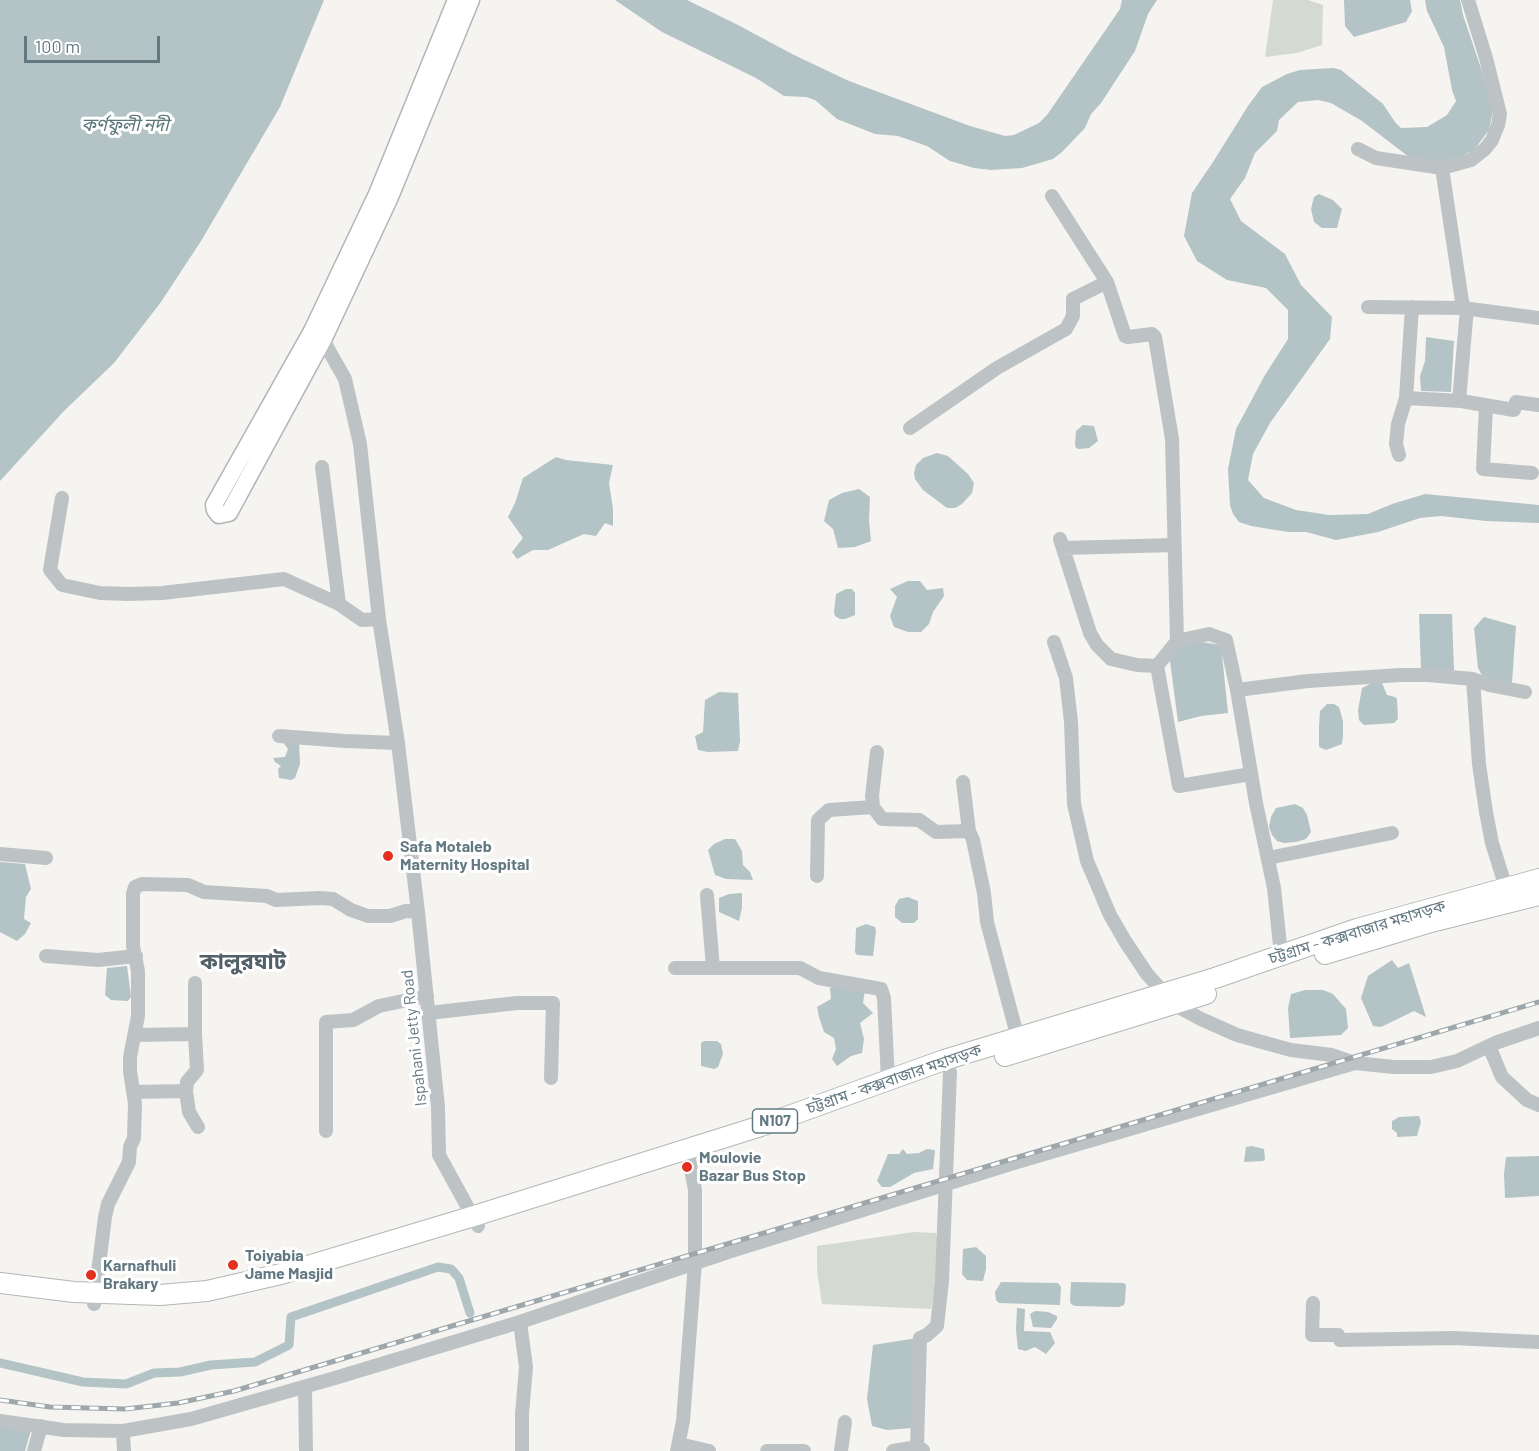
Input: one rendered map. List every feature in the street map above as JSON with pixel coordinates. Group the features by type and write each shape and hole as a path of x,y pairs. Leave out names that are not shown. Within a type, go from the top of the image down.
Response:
{"highway":[{"name":"চট্টগ্রাম - কক্সবাজার মহাসড়ক","path":"1170,999 1281,955 1357,929 1539,879"},
{"name":"চট্টগ্রাম - কক্সবাজার মহাসড়ক","path":"688,1154 888,1080 1019,1044 1431,922 1539,895"},
{"name":"চট্টগ্রাম - কক্সবাজার মহাসড়ক","path":"0,1292 54,1301 207,1292 281,1274 476,1221 950,1072 1019,1044"},
{"name":"চট্টগ্রাম - কক্সবাজার মহাসড়ক","path":"0,1283 74,1292 94,1298"}],"main road":[{"path":"456,0 377,194 312,331 214,505 219,515 229,513 323,340 390,197 471,0"}],"street":[{"path":"1358,149 1376,158 1442,168 1459,165 1478,155 1492,140 1500,114 1468,0"},
{"path":"1442,168 1465,308 1459,401"},
{"path":"1052,196 1107,282 1125,336 1128,338 1152,334 1155,337 1172,439 1178,641"},
{"path":"910,428 997,368 1066,329 1073,316 1073,299 1107,282"},
{"path":"1368,307 1465,308 1539,318"},
{"path":"1399,455 1396,444 1398,424 1406,398 1412,308"},
{"name":"Ispahani Jetty Road","path":"323,340 345,379 360,444 379,619 398,743 418,912 438,1107 439,1155 476,1221"},
{"path":"1406,398 1459,401 1514,410 1516,402 1539,405"},
{"path":"1486,406 1483,469 1532,473"},
{"path":"322,467 339,604"},
{"path":"62,498 50,570 62,585 100,593 128,594 162,593 284,579 339,604 362,620 379,619"},
{"path":"1157,666 1137,665 1111,659 1103,653 1090,633 1061,544 1175,545"},
{"path":"1157,666 1178,641 1209,634 1226,640 1268,858 1281,955"},
{"path":"1054,642 1066,678 1071,722 1074,804 1087,861 1110,915 1125,941 1147,974 1170,999 1201,1019 1238,1035 1291,1050 1332,1055 1355,1063 1394,1067 1431,1067 1456,1061 1539,1028"},
{"path":"1157,666 1179,786 1251,774"},
{"path":"1237,690 1308,681 1428,675 1473,679 1489,686 1526,692"},
{"path":"1473,679 1479,765 1486,812 1492,843 1506,888"},
{"path":"279,736 398,743"},
{"path":"877,752 873,775 873,807 882,819 919,820 936,832 969,831"},
{"path":"963,782 969,831 979,862 987,922 1019,1044"},
{"path":"818,876 818,820 829,810 873,807"},
{"path":"1268,858 1392,833"},
{"path":"0,854 46,858"},
{"path":"94,1298 108,1204 129,1162 130,1147 134,1138 134,1092 130,1057 138,1016 136,956 133,946 135,887 188,885 204,892 267,896 276,900 333,899 368,916 390,916 406,911 418,912"},
{"path":"707,895 713,968"},
{"path":"46,956 98,960 136,956"},
{"path":"675,968 800,968 819,978 881,989 884,998 888,1080"},
{"path":"195,983 197,1070 187,1082 186,1091 189,1112 198,1127"},
{"path":"326,1131 326,1022 353,1020 380,1006 427,996"},
{"path":"429,1013 517,1002 553,1002 551,1078"},
{"path":"135,1035 195,1034"},
{"path":"1489,1046 1502,1077 1527,1100 1539,1105"},
{"path":"0,1421 64,1430 123,1431 191,1419 520,1322 695,1263 1095,1138 1355,1063"},
{"path":"893,1451 921,1449 920,1338 937,1326 942,1281 950,1072"},
{"path":"134,1092 186,1091"},
{"path":"688,1154 695,1190 695,1263 683,1421 678,1447 709,1451"},
{"path":"1313,1304 1312,1335 1338,1335 1340,1340 1452,1338 1539,1342"},
{"path":"520,1322 526,1366 522,1451"},
{"path":"305,1387 306,1451"},
{"path":"841,1451 845,1422"},
{"path":"34,1451 41,1426"},
{"path":"123,1431 124,1451"},
{"path":"768,1451 804,1451"}],"shaded area":[{"path":"1273,0 1308,0 1323,5 1322,45 1297,53 1265,57"},
{"path":"914,1232 936,1233 938,1241 936,1281 931,1309 822,1304 817,1271 817,1246"}],"water":[{"name":"কর্ণফুলী নদী","path":"0,0 324,0 280,107 201,241 161,302 114,363 64,411 0,481"},
{"path":"615,0 687,0 849,81 970,126 1005,136 1014,135 1039,123 1047,115 1120,9 1122,0 1157,0 1148,14 1135,51 1101,103 1091,114 1085,128 1062,152 1053,159 1022,168 991,170 950,161 927,146 898,136 875,134 837,119 815,100 806,97 784,96 756,78 662,32"},
{"path":"1344,0 1410,0 1412,11 1406,22 1354,37 1345,26"},
{"path":"1425,0 1460,0 1492,101 1493,111 1489,130 1474,150 1447,163 1409,157 1362,121 1331,103 1318,100 1298,102 1279,120 1277,131 1255,153 1245,178 1230,199 1241,221 1285,254 1301,285 1332,317 1330,339 1270,423 1253,454 1248,480 1264,498 1296,510 1329,515 1368,514 1425,494 1539,505 1539,523 1441,516 1420,518 1378,532 1336,540 1306,532 1288,532 1239,522 1230,505 1228,469 1236,429 1265,375 1288,339 1288,310 1266,288 1227,280 1197,261 1184,236 1192,193 1262,87 1300,70 1333,68 1341,70 1383,104 1401,128 1427,127 1447,115 1456,101 1444,47 1427,11"},
{"path":"1319,194 1333,200 1342,209 1337,228 1322,228 1314,222 1311,209 1314,197"},
{"path":"1426,337 1454,341 1451,392 1421,391 1420,376 1425,361"},
{"path":"1083,425 1094,426 1098,441 1089,448 1079,449 1075,444 1076,431"},
{"path":"937,453 948,456 968,474 974,483 972,493 955,508 947,508 923,490 915,479 916,465 923,458"},
{"path":"556,457 613,465 609,483 613,526 605,523 596,536 584,534 548,550 533,550 517,559 512,552 523,538 508,517 523,478"},
{"path":"859,489 870,497 871,541 855,547 838,548 833,529 824,521 829,500 842,493"},
{"path":"908,581 920,581 927,590 943,588 944,596 933,612 929,624 921,632 908,632 894,627 890,616 897,597 890,589"},
{"path":"852,589 855,593 855,615 840,619 835,616 834,612 836,594"},
{"path":"1419,614 1452,614 1454,670 1421,670"},
{"path":"1484,617 1516,626 1512,683 1484,679 1478,668 1474,628"},
{"path":"1194,641 1221,645 1228,713 1201,716 1178,722 1170,661 1175,647"},
{"path":"1376,681 1382,683 1387,695 1397,699 1398,719 1394,723 1364,725 1359,720 1358,710 1362,688"},
{"path":"719,692 738,693 740,741 738,751 698,750 695,736 703,732 705,700"},
{"path":"1327,704 1339,707 1343,721 1343,736 1342,744 1326,750 1319,747 1319,726 1320,711"},
{"path":"280,738 299,741 300,764 295,778 291,780 279,778 278,769 281,766 273,758 285,757 288,749"},
{"path":"1295,804 1303,808 1307,815 1311,832 1306,839 1296,842 1277,841 1269,827 1271,817 1276,808"},
{"path":"725,839 735,839 742,851 743,865 750,872 753,880 726,879 715,875 708,850"},
{"path":"0,862 25,864 31,889 26,897 24,919 31,923 25,934 17,941 0,932"},
{"path":"742,893 739,921 719,912 719,898"},
{"path":"908,897 918,901 918,919 914,923 902,923 895,917 895,906 899,899"},
{"path":"866,924 875,927 876,931 873,956 857,955 855,952 856,928"},
{"path":"1392,960 1398,968 1409,963 1426,1017 1414,1011 1381,1027 1373,1026 1361,998 1368,976"},
{"path":"127,966 131,997 128,1001 111,1000 105,995 107,968"},
{"path":"840,985 865,990 863,1003 873,1013 860,1023 864,1039 862,1053 851,1056 837,1066 832,1059 836,1049 834,1038 824,1032 817,1007 831,999 830,988"},
{"path":"1305,990 1323,990 1333,994 1346,1009 1348,1028 1341,1035 1290,1038 1288,1008 1291,994"},
{"path":"717,1041 721,1044 723,1054 718,1067 714,1069 701,1066 701,1043"},
{"path":"1419,1116 1421,1122 1417,1136 1397,1137 1397,1133 1392,1129 1392,1121 1399,1117"},
{"path":"1246,1147 1264,1149 1265,1159 1263,1161 1244,1162"},
{"path":"903,1149 907,1154 919,1153 927,1149 935,1150 933,1169 914,1173 890,1187 882,1187 877,1181 888,1154 899,1154"},
{"path":"1539,1156 1539,1196 1505,1198 1506,1157"},
{"path":"976,1247 986,1256 983,1281 967,1280 962,1274 963,1249"},
{"path":"1001,1282 1058,1283 1061,1287 1060,1305 999,1303 995,1292"},
{"path":"1071,1282 1124,1283 1126,1285 1124,1305 1119,1307 1075,1306 1070,1301"},
{"path":"1017,1308 1025,1309 1024,1331 1050,1332 1055,1343 1046,1354 1035,1347 1026,1351 1018,1349"},
{"path":"1035,1311 1048,1312 1057,1316 1057,1319 1051,1328 1033,1327 1030,1314"},
{"path":"917,1338 912,1428 887,1430 872,1426 867,1399 873,1345"},
{"path":"0,1426 31,1430 25,1451 0,1451"}],"waterway":[{"path":"0,1363 83,1382 126,1384 154,1373 180,1372 211,1365 255,1362 289,1345 291,1317 438,1267 451,1269 459,1278 470,1313"}],"railway":[{"path":"0,1400 50,1407 125,1409 178,1403 234,1391 1539,1002"}],"place":[{"name":"Safa Motaleb Maternity Hospital","path":"388,856"},
{"name":"Moulovie Bazar Bus Stop","path":"687,1167"},
{"name":"Toiyabia Jame Masjid","path":"233,1265"},
{"name":"Karnafhuli Brakary","path":"91,1275"}],"district":[{"name":"কালুরঘাট","path":"243,962"}]}
